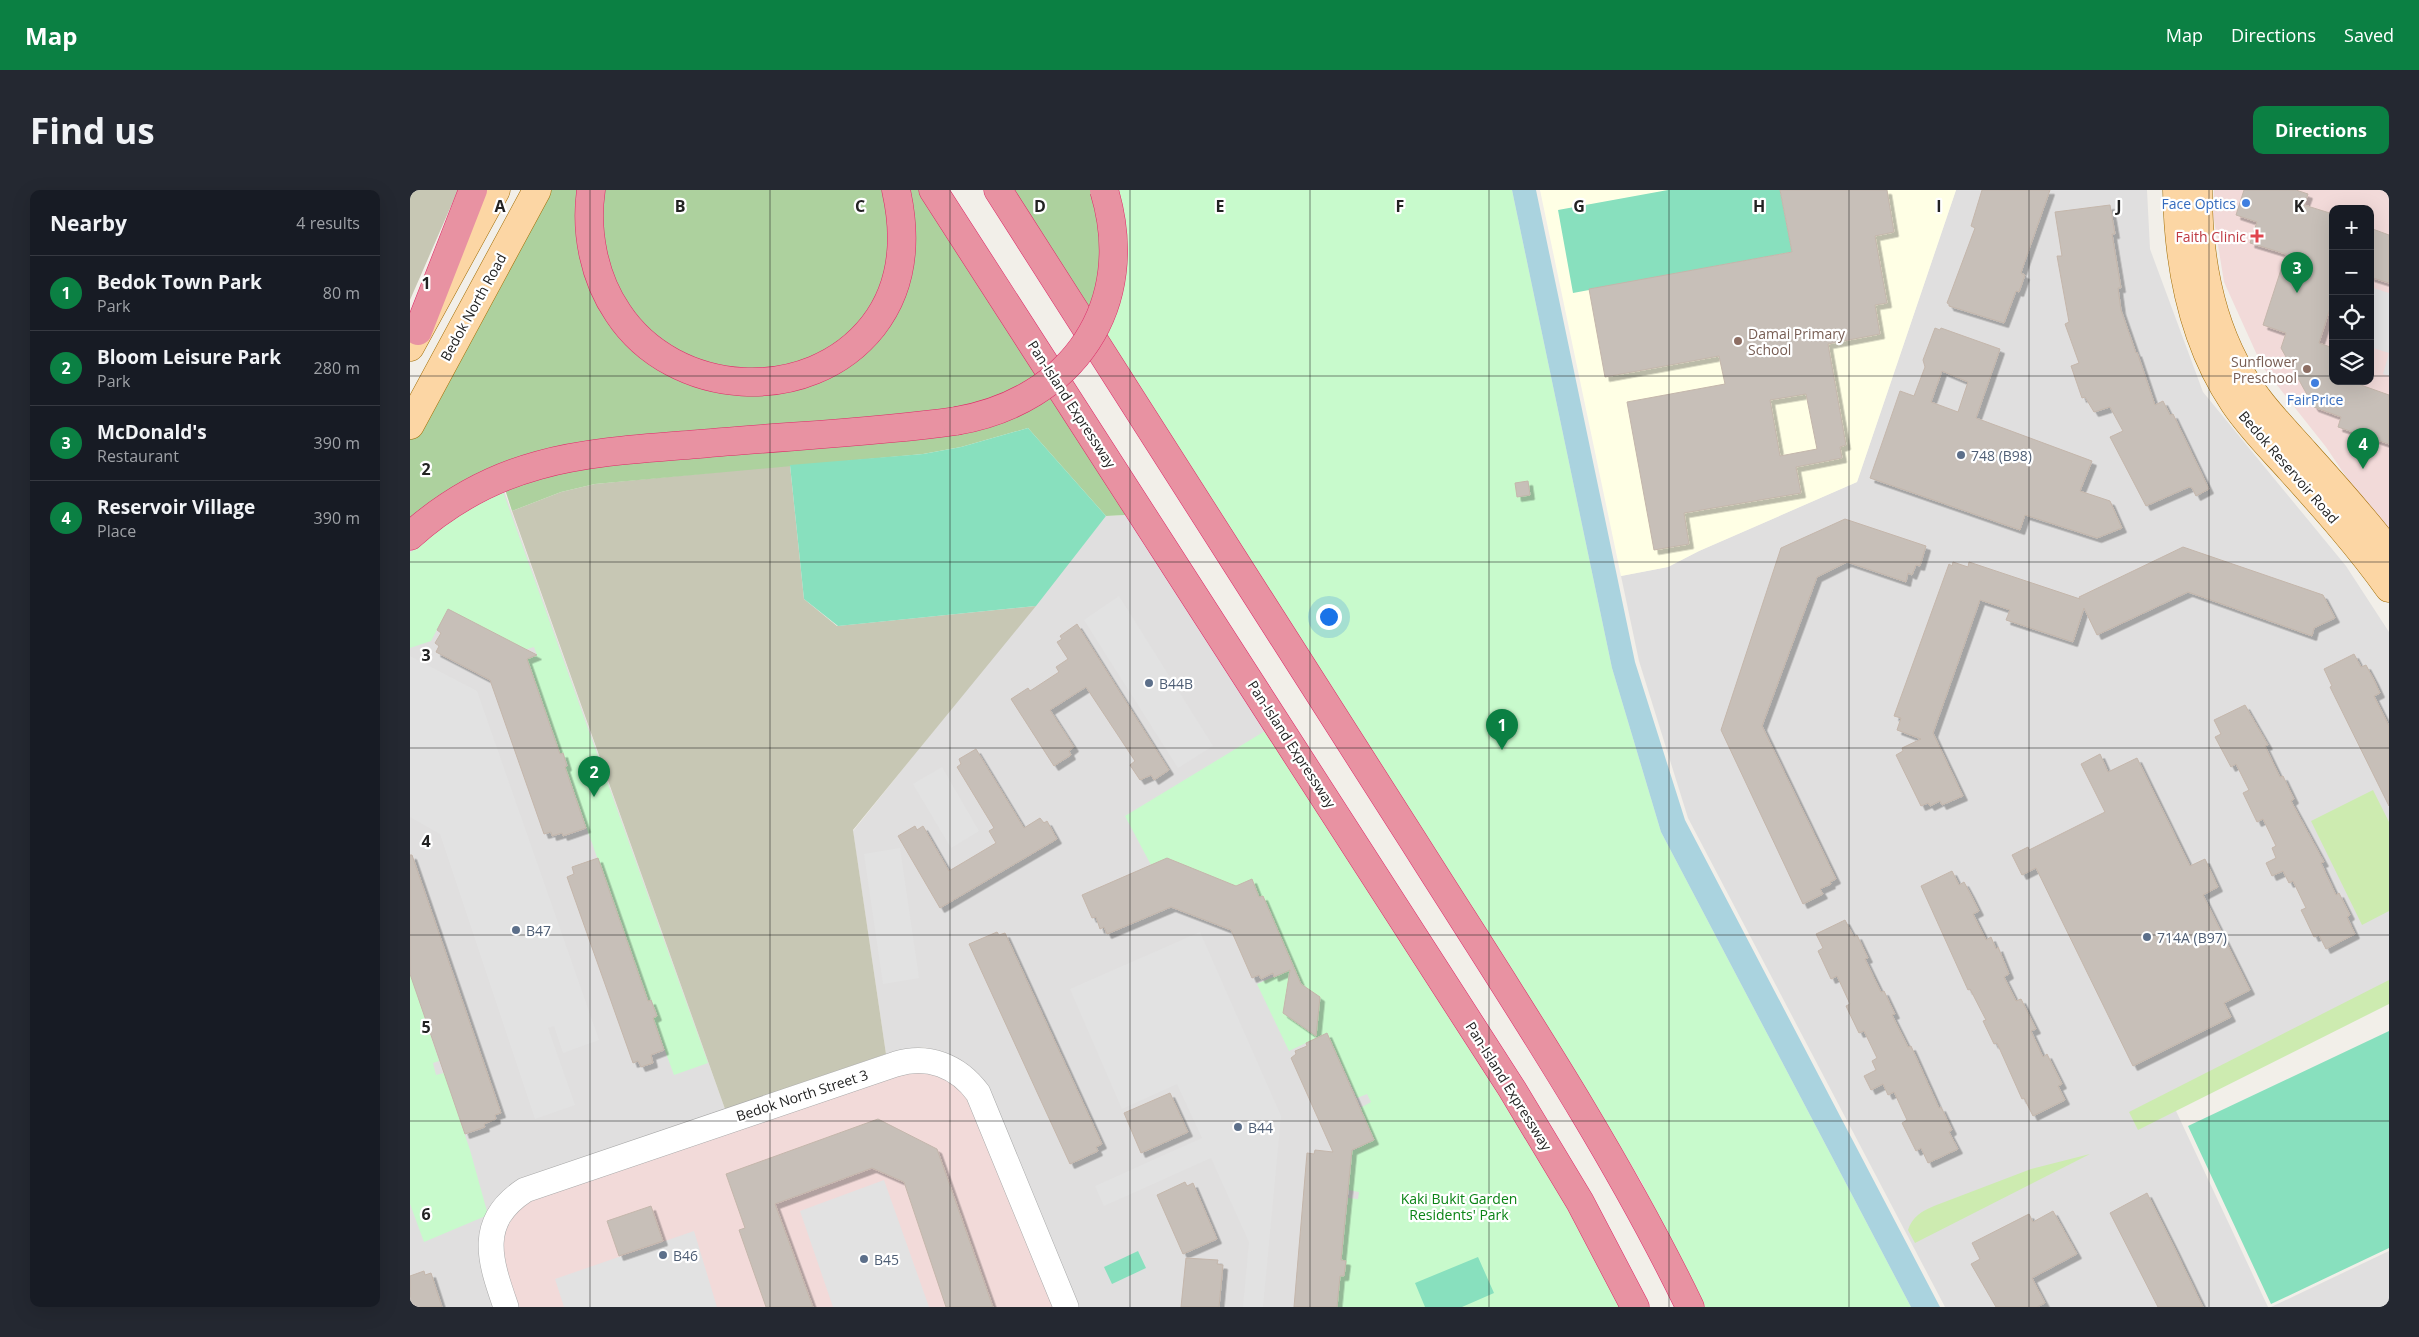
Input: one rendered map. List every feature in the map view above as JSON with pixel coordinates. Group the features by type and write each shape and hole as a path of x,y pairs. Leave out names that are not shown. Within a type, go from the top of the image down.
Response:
{"highway":[{"path":"414,339 473,190"},
{"path":"591,190 589,224 596,264 607,294 625,323 654,349 685,368 723,380 750,382 783,380 826,366 849,352 875,324 893,293 901,264 902,229 896,190"},
{"name":"Pan-Island Expressway","path":"933,190 1512,1088 1580,1202 1635,1307"},
{"path":"998,190 1557,1068 1628,1187 1690,1307"},
{"path":"410,536 443,509 485,484 516,471 554,460 615,451 956,421 996,412 1025,399 1061,373 1086,344 1101,314 1114,265 1113,230 1104,190"}],"main road":[{"path":"414,339 496,190"},
{"name":"Bedok North Road","path":"410,425 537,190"},
{"path":"2167,190 2180,241"},
{"name":"Bedok Reservoir Road","path":"2177,190 2180,241 2188,289 2200,336 2222,384 2253,428 2340,525 2389,588"},
{"name":"Bedok Reservoir Road","path":"2198,190 2200,241 2209,291 2216,316 2235,364 2270,414 2357,510 2389,551"}],"street":[{"name":"Bedok North Street 3","path":"506,1307 492,1267 491,1240 496,1223 504,1209 525,1190 901,1062 917,1060 939,1063 954,1070 967,1080 978,1093 1066,1307"}],"shaded area":[{"path":"410,190 458,190 410,300"},
{"name":"Damai Primary School","path":"1540,190 1956,190 1857,482 1699,551 1668,567 1621,576"},
{"path":"1956,190 2147,190 2150,249 2203,392 2346,566 2389,632 2389,981 2169,1096 2268,1307 1945,1307 1688,818 1639,661 1621,576 1668,567 1699,551 1857,482"},
{"path":"2214,190 2389,190 2389,530 2353,487 2326,447 2262,366 2224,282 2213,214"},
{"path":"2374,288 2389,293 2389,353 2374,348"},
{"path":"2389,353 2389,376 2383,374"},
{"path":"790,465 804,599 837,626 1036,606 853,830 886,1054 725,1109 512,511 561,492 595,484"},
{"path":"501,482 725,1109 525,1178 480,1234 479,1255 495,1307 410,1307 410,545"},
{"path":"1141,514 1631,1307 1078,1307 990,1092 977,1072 959,1059 941,1051 924,1047 886,1054 853,831 1106,516"},
{"name":"B44B","path":"1119,596 1213,746 1178,768 1084,620"},
{"name":"B47","path":"410,656 477,691 599,1040 563,1053 554,1026 548,1028 575,1105 535,1119 440,834 410,817"},
{"path":"942,767 979,831 951,848 913,784"},
{"path":"900,848 919,978 883,984 864,854"},
{"name":"B44","path":"1200,932 1281,1116 1263,1307 1243,1307 1249,1242 1211,1158 1104,1206 1095,1186 1202,1138 1177,1084 1122,1109 1070,989"},
{"path":"914,1063 972,1090 1053,1307 517,1307 502,1260 505,1230 518,1210 532,1199"},
{"name":"B45","path":"884,1180 929,1307 833,1307 800,1211"},
{"name":"B46","path":"694,1231 717,1307 564,1307 555,1279"},
{"path":"2389,1251 2389,1307 2271,1307"}],"green space":[{"path":"537,190 933,190 1143,514 1106,516 1028,428 961,447 923,454 595,484 561,492 512,511 501,477 410,536 410,425"},
{"path":"998,190 1104,190 1111,214 1089,332"},
{"path":"1111,190 1512,190 1612,668 1661,832 1911,1307 1704,1307 1641,1181 1580,1082 1100,332"},
{"path":"1668,190 1780,190 1792,252 1573,293 1558,210"},
{"path":"1028,428 1106,516 1036,606 838,626 804,599 790,465 923,454 961,447"},
{"path":"502,489 708,1063 674,1075 653,1018 657,1016 651,1000 648,1001 565,767 568,766 563,753 560,754 527,659 537,655 534,647 524,650 448,609 431,641 410,648 410,553 450,518"},
{"name":"Kaki Bukit Garden Residents' Park","path":"1275,725 1630,1307 1337,1307 1340,1276 1344,1276 1346,1261 1341,1260 1348,1198 1358,1199 1359,1192 1348,1190 1352,1151 1374,1140 1360,1108 1371,1102 1367,1094 1357,1098 1327,1033 1289,1051 1257,984 1294,968 1263,896 1259,897 1252,879 1236,886 1167,858 1151,865 1125,816"},
{"path":"2373,790 2389,822 2389,911 2362,925 2311,821"},
{"path":"410,974 439,1061 433,1063 436,1075 444,1073 470,1150 488,1215 424,1242 410,1204"},
{"path":"2389,980 2389,1004 2138,1130 2129,1112"},
{"path":"2389,1031 2389,1248 2271,1304 2188,1126"},
{"path":"2090,1154 1915,1243 1908,1230 1912,1221 1918,1215 1934,1206 2031,1169"},
{"path":"1138,1251 1146,1268 1112,1284 1104,1267"},
{"path":"1478,1257 1494,1293 1462,1307 1425,1307 1415,1283"}],"water":[{"path":"1512,190 1536,190 1635,662 1685,820 1940,1307 1911,1307 1661,832 1612,668"}],"building":[{"path":"1780,190 1887,190 1894,232 1875,236 1887,303 1875,305 1880,334 1828,344 1846,445 1840,447 1842,458 1796,467 1801,493 1684,513 1689,544 1654,550 1627,402 1725,384 1719,356 1605,377 1589,289 1792,252","holes":["1806,394 1817,449 1780,456 1770,400"]},
{"path":"1982,190 2050,190 2021,273 2025,275 2019,292 2016,291 2004,323 1949,306 1947,303 1975,228 1971,226"},
{"path":"2244,190 2296,190 2308,194 2304,205 2329,213 2329,312 2319,343 2329,347 2329,385 2361,385 2389,395 2389,444 2338,427 2341,417 2314,407 2281,348 2286,333 2263,325 2286,254 2250,243 2257,222 2236,215"},
{"path":"2110,205 2115,234 2112,234 2121,288 2118,288 2121,310 2155,405 2163,401 2170,415 2173,414 2209,489 2196,496 2192,488 2189,487 2146,506 2110,437 2123,431 2110,407 2094,412 2085,397 2082,398 2071,366 2079,363 2065,324 2069,322 2057,256 2062,256 2055,212"},
{"path":"2374,229 2389,235 2389,283 2374,278"},
{"name":"748 (B98)","path":"1935,328 1940,330 1941,328 2000,349 1976,418 2092,461 2080,491 2110,501 2122,528 2097,538 2025,515 2020,530 1870,478 1900,391 1914,396 1925,367 1923,360","holes":["1942,371 1968,382 1958,412 1931,402"]},
{"path":"1528,481 1530,495 1517,497 1515,483"},
{"path":"1845,519 1926,546 1920,566 1916,565 1912,575 1908,573 1906,582 1847,562 1817,577 1762,726 1836,879 1830,882 1831,884 1820,889 1823,894 1803,904 1721,730 1781,548"},
{"path":"2183,547 2323,595 2335,618 2314,628 2312,636 2188,592 2097,635 2084,608 2073,642 2006,620 2010,610 1980,600 1933,733 1963,796 1942,805 1940,801 1930,806 1928,803 1921,806 1896,755 1903,751 1902,748 1921,739 1897,730 1901,718 1894,716 1949,564 1952,566 1953,562 1968,567 1969,562 2080,599 2079,597"},
{"path":"448,609 537,655 527,659 560,754 563,753 567,766 565,767 586,828 563,836 562,833 552,836 551,832 544,834 490,680 436,652 439,646 435,643 441,633 437,630"},
{"path":"1077,624 1169,770 1154,780 1151,775 1140,780 1130,765 1135,761 1086,687 1050,710 1074,747 1069,751 1071,755 1054,766 1011,699 1028,688 1030,691 1059,672 1056,667 1068,659 1057,642 1062,639 1060,636"},
{"path":"2354,654 2361,667 2366,665 2374,680 2380,693 2374,696 2389,726 2389,806 2330,687 2332,686 2324,669"},
{"path":"2245,705 2268,745 2265,746 2280,777 2283,776 2294,799 2291,801 2324,862 2321,863 2336,895 2339,893 2350,915 2347,917 2355,934 2326,949 2319,935 2314,937 2301,910 2306,908 2293,881 2289,883 2283,871 2272,876 2266,863 2276,858 2272,848 2276,846 2263,819 2257,822 2243,793 2249,790 2236,764 2231,767 2215,737 2221,734 2214,720"},
{"path":"976,749 1024,828 1040,818 1044,823 1047,821 1057,839 940,908 898,836 915,826 917,830 923,826 949,871 996,843 989,831 994,828 957,767 961,764 959,759"},
{"name":"714A (B97)","path":"2100,754 2108,772 2137,758 2190,866 2205,859 2218,887 2203,895 2250,990 2224,1003 2231,1017 2133,1066 2036,868 2022,875 2012,855 2028,847 2029,850 2105,812 2081,764"},
{"path":"410,855 412,855 501,1113 495,1115 496,1119 484,1124 485,1127 465,1134 410,974"},
{"path":"598,858 648,1001 651,1000 657,1016 653,1018 664,1050 651,1055 653,1063 641,1067 638,1061 633,1063 567,877 574,874 572,867"},
{"path":"1167,858 1236,886 1252,879 1259,897 1263,896 1301,984 1320,997 1316,1036 1283,1013 1290,970 1274,977 1273,973 1261,979 1259,975 1252,978 1231,930 1171,907 1107,934 1104,927 1100,929 1096,917 1092,918 1082,895"},
{"path":"1952,871 1959,885 1964,882 1979,911 1973,914 1986,940 1991,937 1996,949 1998,947 2009,974 2004,977 2016,1001 2021,999 2036,1029 2031,1031 2043,1057 2047,1054 2062,1084 2058,1086 2065,1100 2033,1116 2024,1098 2022,1099 1997,1043 1994,1044 1983,1021 1986,1020 1970,989 1968,990 1921,886"},
{"path":"1845,920 1854,937 1857,935 1868,958 1865,959 1881,992 1884,991 1895,1014 1892,1015 1908,1047 1911,1046 1939,1108 1941,1107 1952,1130 1949,1132 1958,1149 1928,1163 1921,1148 1916,1151 1902,1123 1907,1120 1894,1092 1888,1095 1883,1084 1871,1090 1864,1076 1876,1070 1872,1061 1877,1058 1864,1031 1859,1033 1846,1006 1850,1004 1837,976 1831,979 1818,951 1823,948 1816,934"},
{"path":"997,932 999,935 1005,933 1102,1144 1096,1147 1098,1151 1070,1164 969,944"},
{"path":"1327,1033 1374,1140 1352,1150 1341,1260 1346,1261 1344,1276 1340,1276 1337,1307 1294,1307 1307,1153 1314,1154 1315,1150 1333,1152 1291,1058 1296,1054 1295,1051 1307,1046 1306,1043"},
{"path":"1170,1093 1188,1132 1141,1153 1124,1113"},
{"path":"878,1119 937,1149 993,1307 946,1307 904,1182 872,1168 775,1204 813,1307 766,1307 739,1230 745,1228 726,1174"},
{"path":"1185,1182 1187,1186 1193,1183 1217,1239 1183,1254 1157,1195"},
{"path":"2147,1193 2203,1307 2158,1307 2110,1213"},
{"path":"651,1206 663,1241 619,1256 607,1221"},
{"path":"2053,1211 2077,1254 2032,1278 2045,1303 2037,1307 1996,1307 1971,1264 1980,1259 1972,1243 2029,1214 2033,1222"},
{"path":"1186,1258 1218,1260 1217,1264 1223,1265 1219,1307 1181,1307"},
{"path":"424,1271 425,1275 431,1273 442,1307 410,1307 410,1276"}],"place":[{"name":"Face Optics","path":"2246,203"},
{"name":"Faith Clinic","path":"2257,236"},
{"name":"McDonald's","path":"2297,293"},
{"name":"Damai Primary School","path":"1738,341"},
{"name":"Sunflower Preschool","path":"2307,369"},
{"name":"FairPrice","path":"2315,383"},
{"name":"748 (B98)","path":"1961,455"},
{"name":"Reservoir Village","path":"2363,469"},
{"name":"B44B","path":"1149,683"},
{"name":"Bedok Town Park","path":"1502,750"},
{"name":"Bloom Leisure Park","path":"594,797"},
{"name":"B47","path":"516,930"},
{"name":"714A (B97)","path":"2147,937"},
{"name":"B44","path":"1238,1127"},
{"name":"B46","path":"663,1255"},
{"name":"B45","path":"864,1259"}]}
